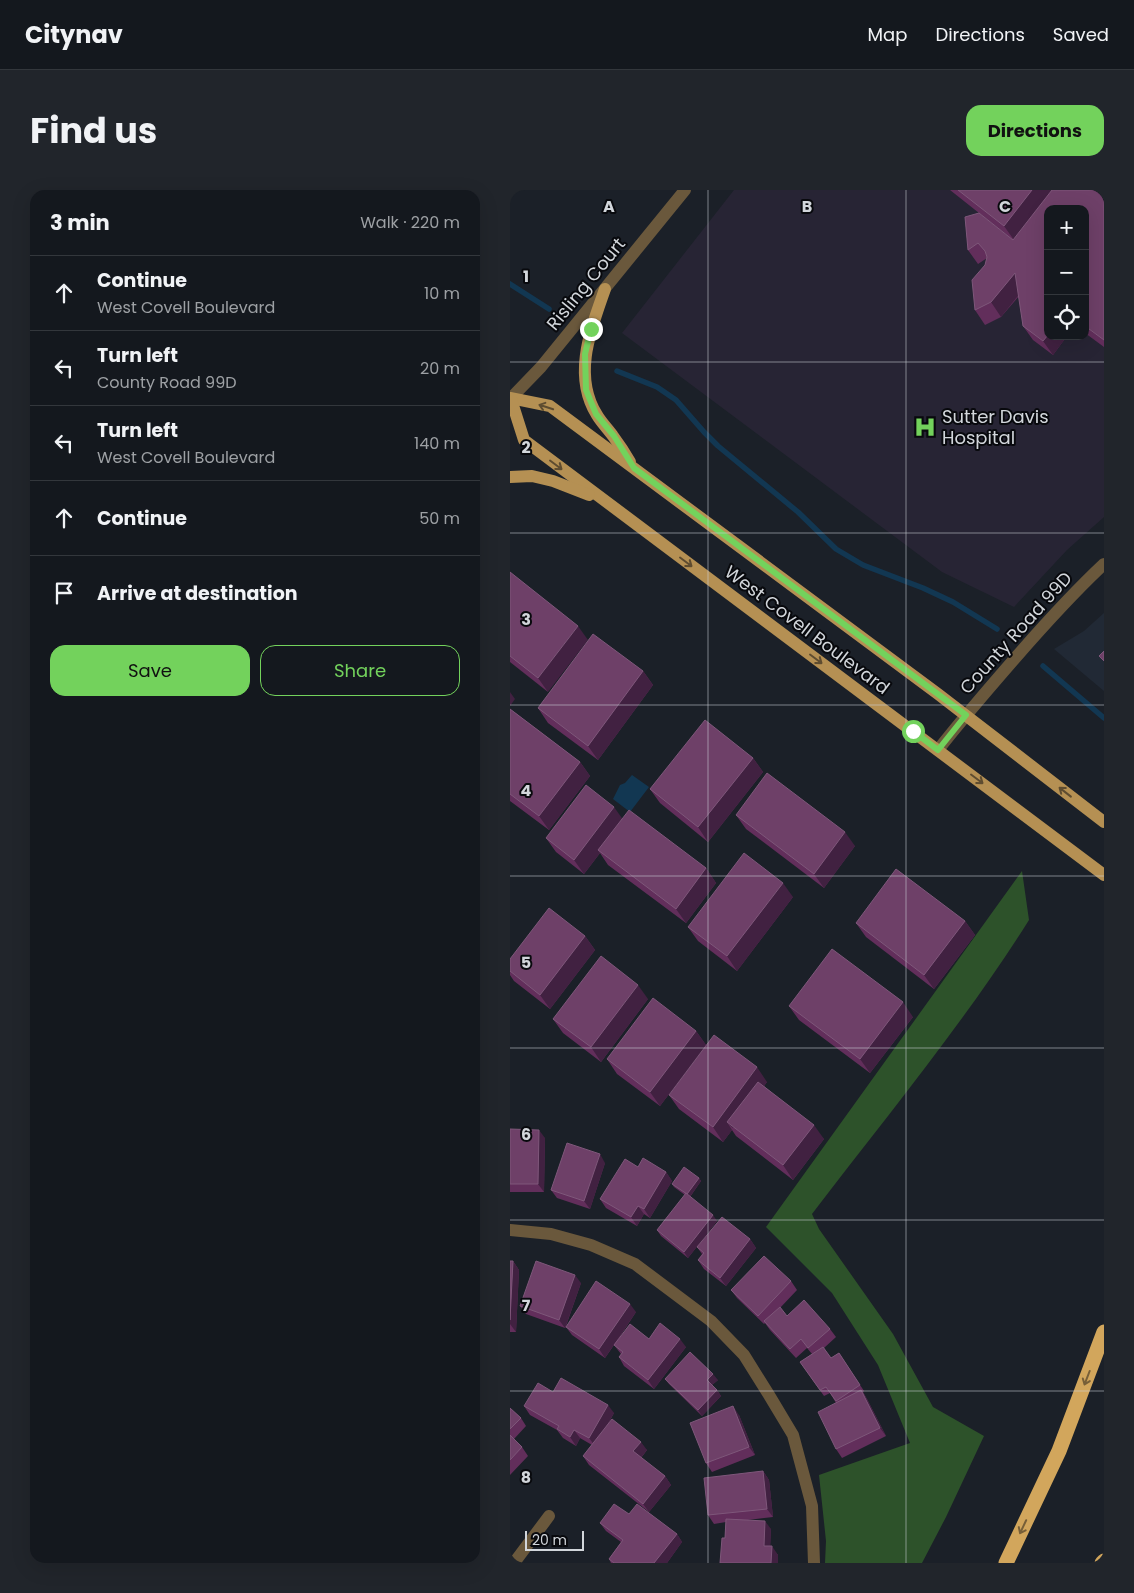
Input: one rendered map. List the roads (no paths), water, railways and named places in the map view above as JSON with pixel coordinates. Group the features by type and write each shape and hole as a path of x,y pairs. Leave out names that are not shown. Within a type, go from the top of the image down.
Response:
{"highway":[{"path":"1006,1563 1059,1451 1104,1332"}],"main road":[{"path":"605,289 591,329 585,354 586,390 596,414 614,436 634,468"},
{"name":"West Covell Boulevard","path":"1104,822 966,715 550,406 510,399 524,440 1104,875"},
{"path":"510,477 532,476 553,481 603,501"}],"street":[{"name":"Risling Court","path":"510,399 541,367 684,190"},
{"name":"County Road 99D","path":"938,750 966,715 1069,598 1104,564"},
{"path":"510,1230 551,1234 591,1245 635,1264 711,1321 744,1355 793,1435 812,1506 814,1563"},
{"path":"514,1563 549,1516"}],"water":[{"path":"632,775 649,787 630,812 613,799 620,785 625,783"}],"waterway":[{"path":"510,284 549,309"},
{"path":"617,371 657,387 676,400 718,446 798,512 836,549 863,565 923,588 953,602 997,629"},
{"path":"1043,666 1104,718"}],"place":[{"name":"Sutter Davis Hospital","path":"925,427"}]}
